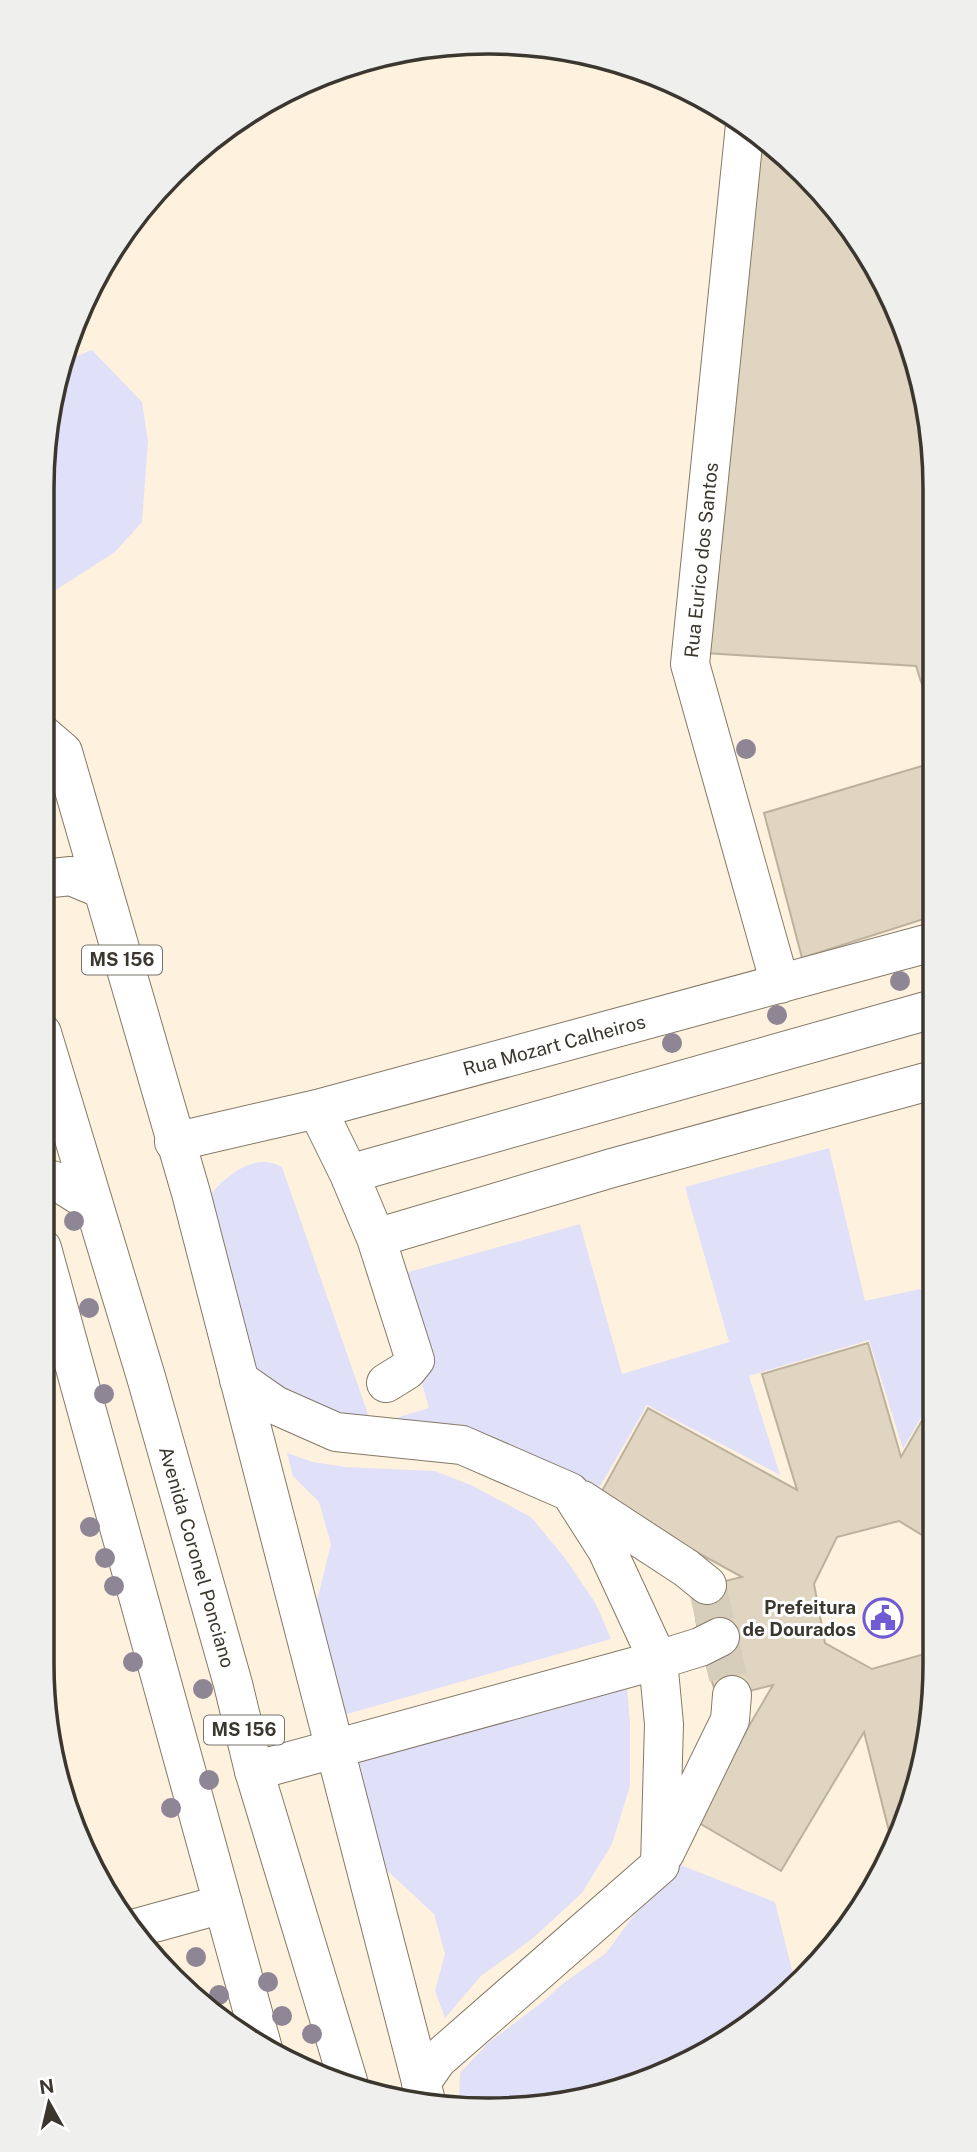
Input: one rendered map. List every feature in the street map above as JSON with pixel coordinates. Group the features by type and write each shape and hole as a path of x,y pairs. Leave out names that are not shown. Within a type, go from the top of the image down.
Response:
{"main road":[{"name":"Rua Eurico dos Santos","path":"744,137 690,664 779,984"},
{"name":"MS 156","path":"54,744 63,752 174,1142 191,1193 239,1380"},
{"path":"54,878 71,876 102,889"},
{"name":"Rua Mozart Calheiros","path":"174,1142 317,1109 923,945"},
{"path":"349,1174 923,1012"},
{"name":"Avenida Coronel Ponciano","path":"54,1073 150,1390 233,1684 254,1771 346,2074"},
{"path":"376,1237 612,1168 923,1083"},
{"path":"317,1109 376,1237 415,1360 407,1370 386,1383"},
{"path":"54,1142 69,1122"},
{"path":"54,1181 93,1204"},
{"path":"54,1291 258,2032"},
{"path":"239,1380 275,1405 336,1432 462,1446 570,1492 686,1568 707,1585"},
{"path":"239,1380 424,2092"},
{"path":"570,1492 607,1550 657,1660 664,1724 660,1865"},
{"path":"254,1771 657,1660 701,1647 720,1637"},
{"path":"424,2092 437,2060 660,1865 730,1720 732,1695"},
{"path":"143,1926 223,1904"}],"shaded area":[{"path":"92,350 142,402 148,441 142,522 115,552 54,591 55,460 63,404 75,357"},
{"path":"829,1148 865,1301 923,1288 923,1414 903,1449 869,1340 749,1376 780,1475 647,1405 591,1502 456,1452 324,1442 244,1357 206,1200 229,1176 249,1164 271,1163 282,1167 369,1417 389,1420 429,1408 391,1277 580,1224 622,1374 729,1342 685,1187"},
{"path":"287,1453 313,1462 345,1467 435,1471 471,1485 531,1517 565,1558 596,1604 611,1639 340,1716 313,1617 331,1544 319,1502 293,1476"},
{"path":"627,1686 630,1786 612,1844 582,1893 532,1939 481,1976 445,2018 435,1991 445,1954 434,1914 380,1864 353,1764"},
{"path":"673,1862 775,1902 793,1974 753,2008 706,2040 628,2075 545,2094 489,2098 459,2097 460,2073 488,2043 606,1953"}],"building":[{"path":"759,149 796,181 850,247 878,296 900,349 914,404 922,460 923,688 916,666 705,653"},
{"path":"923,766 923,919 802,958 764,813"},
{"path":"868,1343 901,1457 923,1419 923,1536 899,1521 837,1537 814,1584 825,1643 872,1669 923,1654 919,1720 900,1803 889,1832 864,1732 781,1871 694,1820 773,1685 718,1699 700,1647 692,1589 742,1577 598,1498 648,1408 797,1490 762,1374"}],"tunnel":[{"path":"707,1585 732,1695"}],"place":[{"name":"Prefeitura de Dourados","path":"883,1618"}]}
